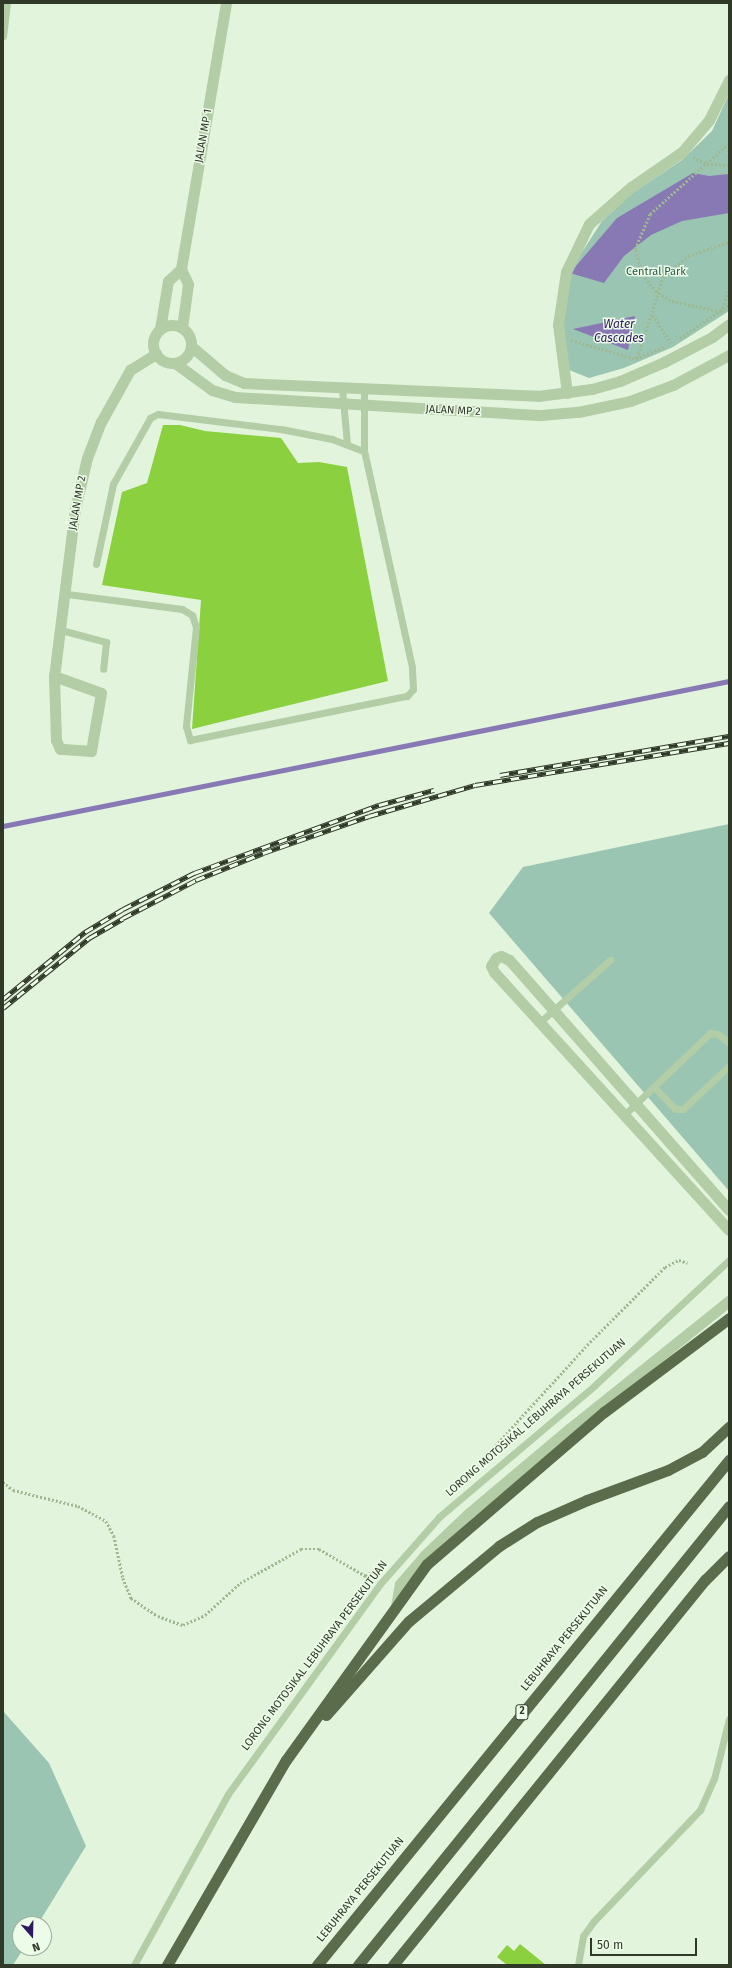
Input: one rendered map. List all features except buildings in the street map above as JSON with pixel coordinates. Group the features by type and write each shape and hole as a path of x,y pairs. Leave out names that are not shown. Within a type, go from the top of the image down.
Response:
{"highway":[{"path":"167,1965 286,1760 427,1564 604,1412 729,1318"},
{"path":"286,1760 409,1621 499,1546 537,1522 587,1500 668,1470 702,1452 729,1427"},
{"name":"LEBUHRAYA PERSEKUTUAN","path":"317,1965 729,1460"},
{"path":"358,1965 729,1506"},
{"path":"393,1965 705,1580 729,1556"}],"street":[{"name":"JALAN MP 1","path":"182,328 188,284 181,269 226,3"},
{"path":"567,393 559,336 566,272 589,224 631,187 682,152 709,120 729,80"},
{"path":"160,329 171,325 182,328 189,336 191,346 188,354 175,363 161,360 156,354 153,341 160,329 168,281 181,269"},
{"name":"JALAN MP 2","path":"191,346 225,376 244,383 342,389 553,394 567,393 620,381 664,362 712,337 729,324"},
{"name":"JALAN MP 2","path":"54,676 101,693 91,751 60,749 57,744 54,676 66,594 75,509 87,458 101,422 130,370 156,354"},
{"name":"JALAN MP 2","path":"175,363 212,390 235,397 366,407 540,415 578,412 638,398 673,385 729,355"},
{"path":"729,1210 509,960 501,956 496,958 491,966 493,970 729,1230"},
{"path":"396,1606 400,1584 424,1556 468,1514 569,1429 729,1301"}],"lane":[{"path":"3,36 8,3"},
{"path":"342,389 342,404 347,444"},
{"path":"66,594 182,609 192,615 196,627 186,726 190,740 407,696 413,689 412,667 364,451 366,407 364,389"},
{"path":"96,564 113,484 150,418 158,414 281,429 347,444 364,451"},
{"path":"61,630 106,642 103,669"},
{"path":"540,1022 610,960"},
{"path":"624,1115 710,1033 718,1034 729,1042"},
{"path":"654,1087 675,1109 683,1109 729,1066"},
{"name":"LORONG MOTOSIKAL LEBUHRAYA PERSEKUTUAN","path":"134,1965 228,1794 372,1594 433,1522 595,1385 729,1260"},
{"path":"578,1965 583,1936 593,1922 700,1810 714,1779 729,1719"}],"path":[{"path":"721,312 670,301 656,292 646,282 635,249 650,214 729,143"},
{"path":"682,152 707,164 729,165"},
{"path":"636,359 653,315 656,292 663,277 688,256 729,242"},
{"path":"721,312 729,287"},
{"path":"559,336 636,359 671,343 721,312 729,305"},
{"path":"653,315 671,343"},
{"path":"458,1487 587,1346 665,1266 679,1260 688,1263"},
{"path":"3,1482 13,1490 78,1506 106,1521 114,1536 123,1578 131,1598 158,1616 183,1625 205,1615 240,1583 301,1549 319,1549 366,1576 372,1594"},
{"path":"366,1576 387,1560"}],"green space":[{"name":"Central Park","path":"729,94 729,311 673,347 624,368 589,378 569,370 564,344 563,309 570,271 602,221 634,192 682,160 712,131"},
{"path":"729,824 729,1191 489,913 523,867"},
{"path":"3,1711 49,1763 86,1846 43,1916 12,1916 12,1956 19,1956 13,1965 3,1965"}],"water":[{"path":"693,173 709,176 729,174 729,213 682,221 651,235 624,256 604,283 570,273 617,218"},
{"name":"Water Cascades","path":"635,316 628,350 573,329"}],"waterway":[{"path":"3,826 729,681"}],"railway":[{"path":"500,775 729,736"},
{"path":"3,1008 89,938 123,918 196,880 263,853 369,816 475,785 729,743"},
{"path":"3,999 85,932 123,909 194,873 379,805 434,790"}]}
